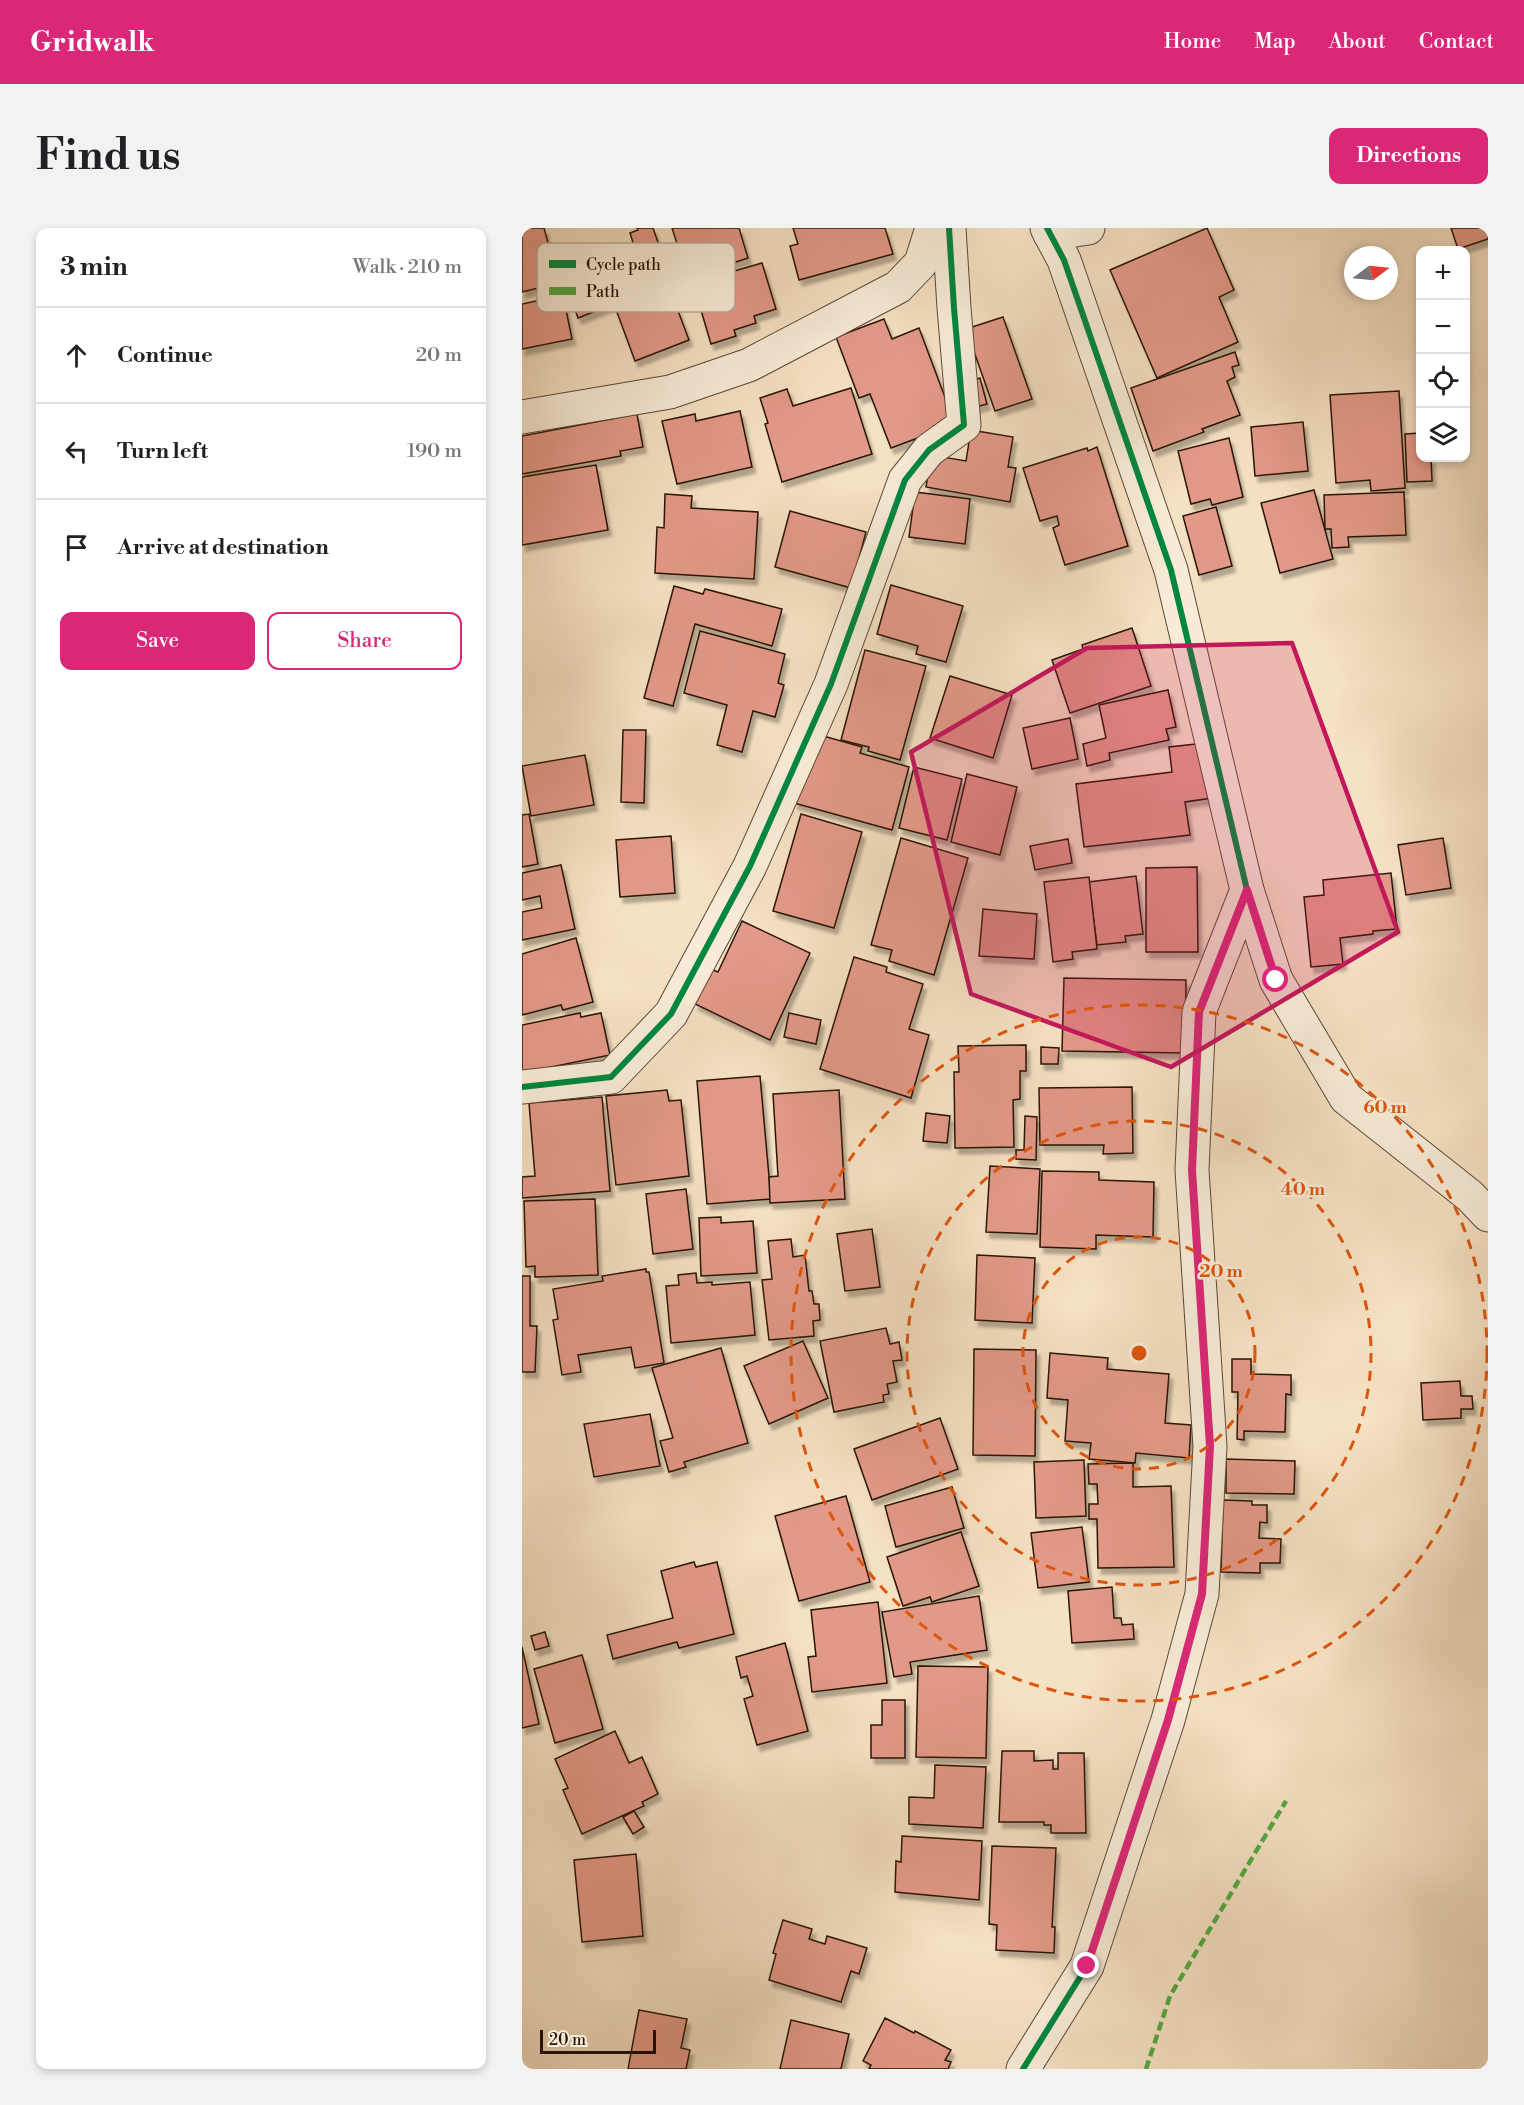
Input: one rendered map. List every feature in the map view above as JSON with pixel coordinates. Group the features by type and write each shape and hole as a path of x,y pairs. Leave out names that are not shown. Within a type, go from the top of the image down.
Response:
{"street":[{"path":"522,417 670,392 749,365 897,287 921,263 932,228"},
{"path":"522,1087 611,1077 671,1014 750,866 831,684 905,480 929,450 964,425 949,228"},
{"path":"1088,228 1049,231 1064,260 1171,570 1247,890 1276,980 1346,1098 1470,1196 1488,1215"},
{"path":"1023,2069 1087,1966 1168,1720 1202,1594 1210,1446 1192,1170 1199,1012 1247,890"}],"highlighted area":[{"path":"1292,643 1398,932 1171,1067 971,994 911,752 1087,648"}],"building":[{"path":"522,228 544,228 548,243 537,243 537,288 522,292"},
{"path":"637,228 653,228 658,243 633,243 630,233 638,230"},
{"path":"672,228 739,228 748,258 735,262 735,243 677,243"},
{"path":"793,228 885,228 893,254 799,280 790,246 798,244"},
{"path":"1207,228 1234,290 1219,297 1238,342 1157,378 1110,270"},
{"path":"1451,228 1488,228 1488,239 1467,246 1457,246"},
{"path":"762,263 776,309 754,316 756,323 734,330 736,336 711,344 702,312 735,312 735,271"},
{"path":"537,301 537,312 566,312 572,339 522,349 522,304"},
{"path":"576,312 593,312 578,318"},
{"path":"617,312 678,312 689,340 635,361"},
{"path":"1003,317 1032,399 995,411 966,329"},
{"path":"884,319 892,339 919,328 955,424 891,448 870,394 859,398 836,337"},
{"path":"1235,352 1239,365 1232,367 1235,377 1227,381 1240,415 1202,429 1204,432 1153,451 1131,388"},
{"path":"980,378 987,404 972,408 964,383"},
{"path":"851,388 872,454 782,482 760,398 787,389 793,406"},
{"path":"1399,391 1405,488 1371,491 1370,480 1336,483 1330,395"},
{"path":"740,411 752,467 677,484 662,421 695,414 696,421"},
{"path":"637,414 643,447 620,451 621,456 522,474 522,436"},
{"path":"1303,422 1308,471 1255,476 1251,427"},
{"path":"971,430 1013,437 1008,467 1016,468 1010,502 926,487 931,455 966,461"},
{"path":"1416,433 1416,462 1431,462 1432,481 1407,482 1405,434"},
{"path":"1229,438 1243,497 1212,505 1210,499 1191,504 1178,451"},
{"path":"1097,447 1128,546 1065,565 1053,528 1059,525 1057,516 1040,521 1023,468"},
{"path":"596,465 608,530 522,545 522,477"},
{"path":"1314,490 1333,559 1280,573 1261,503"},
{"path":"915,492 970,499 965,544 909,537"},
{"path":"1404,492 1406,535 1348,537 1349,547 1332,548 1331,529 1325,529 1324,495"},
{"path":"665,494 692,496 691,508 758,512 754,579 655,573 657,527 664,528"},
{"path":"1216,507 1232,566 1199,575 1183,516"},
{"path":"790,511 866,532 851,588 775,567"},
{"path":"891,585 963,606 946,662 916,654 918,646 877,634"},
{"path":"674,586 703,594 705,589 782,609 772,646 695,624 673,706 644,698"},
{"path":"1132,628 1151,686 1070,713 1052,660 1083,649 1082,645"},
{"path":"700,631 785,654 778,683 784,685 775,717 753,711 742,752 717,745 727,705 684,693"},
{"path":"865,650 926,666 900,760 868,751 869,747 841,740"},
{"path":"950,676 1012,695 993,758 930,738"},
{"path":"1168,690 1176,727 1166,729 1169,740 1109,753 1110,760 1087,766 1083,744 1106,738 1099,705"},
{"path":"1070,718 1078,759 1032,769 1023,728"},
{"path":"623,730 646,730 644,803 621,802"},
{"path":"813,733 862,747 860,753 909,767 892,830 794,803"},
{"path":"1205,743 1212,798 1185,802 1190,835 1084,847 1076,784 1172,772 1169,747"},
{"path":"585,755 594,805 531,816 522,766"},
{"path":"914,767 962,779 947,840 899,828"},
{"path":"967,774 1017,787 1000,855 951,842"},
{"path":"529,814 538,864 522,867 522,815"},
{"path":"801,814 862,832 834,928 773,911"},
{"path":"671,836 675,893 620,897 616,840"},
{"path":"901,838 968,858 934,975 889,961 892,950 871,945"},
{"path":"1443,838 1451,888 1406,895 1398,845"},
{"path":"1068,839 1072,863 1035,870 1030,846"},
{"path":"561,865 575,929 522,940 522,912 542,908 540,896 522,900 522,873"},
{"path":"1197,867 1198,952 1146,952 1146,868"},
{"path":"1391,873 1397,929 1340,938 1343,964 1311,967 1304,897 1324,895 1323,880"},
{"path":"1136,876 1143,934 1125,936 1126,942 1097,945 1089,882"},
{"path":"1089,877 1097,949 1072,952 1073,959 1053,962 1044,882"},
{"path":"983,909 1037,914 1034,959 979,956"},
{"path":"742,921 810,953 770,1040 695,1004 711,969 718,972"},
{"path":"576,938 593,1002 563,1010 561,1005 522,1015 522,954"},
{"path":"854,957 887,967 886,972 923,984 909,1029 929,1035 911,1098 820,1069"},
{"path":"1064,978 1186,980 1185,1053 1062,1051"},
{"path":"580,1013 581,1017 601,1013 610,1055 522,1073 522,1025"},
{"path":"789,1013 821,1020 816,1044 784,1037"},
{"path":"1026,1045 1026,1071 1020,1071 1020,1099 1013,1100 1014,1147 955,1148 954,1072 959,1072 958,1046"},
{"path":"1041,1047 1059,1048 1058,1064 1041,1064"},
{"path":"760,1076 771,1199 707,1204 697,1081"},
{"path":"1132,1087 1133,1153 1103,1154 1104,1145 1040,1145 1039,1088"},
{"path":"667,1090 669,1101 681,1100 689,1176 616,1185 606,1096"},
{"path":"839,1090 845,1199 770,1203 769,1177 778,1176 773,1094"},
{"path":"602,1097 610,1191 522,1198 522,1177 535,1176 529,1103"},
{"path":"926,1113 950,1116 947,1143 923,1141"},
{"path":"1025,1116 1037,1117 1036,1160 1016,1159 1016,1150 1024,1150"},
{"path":"990,1166 1040,1169 1037,1234 986,1232"},
{"path":"1042,1171 1099,1172 1099,1180 1154,1182 1153,1237 1096,1235 1096,1249 1040,1247"},
{"path":"686,1189 693,1249 653,1254 646,1194"},
{"path":"595,1199 598,1275 535,1277 535,1266 526,1267 524,1201"},
{"path":"721,1217 721,1223 753,1221 757,1273 701,1276 699,1218"},
{"path":"872,1229 880,1287 845,1291 837,1234"},
{"path":"791,1239 793,1257 805,1255 809,1291 812,1291 814,1304 819,1304 820,1320 813,1321 814,1336 769,1340 762,1280 772,1279 768,1241"},
{"path":"977,1255 1035,1258 1032,1323 975,1320"},
{"path":"646,1269 646,1272 649,1272 664,1363 635,1368 631,1347 578,1355 581,1372 562,1375 553,1320 558,1319 553,1289 603,1281 602,1276"},
{"path":"696,1273 697,1283 712,1282 712,1285 750,1282 755,1335 671,1343 666,1286 679,1285 678,1275"},
{"path":"522,1276 530,1276 530,1326 537,1326 535,1372 522,1372"},
{"path":"886,1328 890,1344 899,1342 902,1360 893,1361 897,1382 887,1384 889,1394 883,1395 884,1402 834,1412 820,1341"},
{"path":"803,1341 828,1398 769,1424 744,1366"},
{"path":"721,1348 748,1443 684,1462 686,1467 669,1472 660,1441 673,1438 652,1368"},
{"path":"974,1349 1036,1350 1035,1456 973,1455"},
{"path":"1050,1353 1108,1358 1107,1369 1169,1374 1165,1423 1191,1425 1189,1458 1136,1453 1135,1463 1089,1459 1091,1443 1065,1441 1068,1400 1047,1398"},
{"path":"1232,1359 1251,1359 1251,1374 1291,1375 1291,1395 1286,1394 1285,1432 1244,1431 1244,1440 1237,1439 1238,1392 1232,1392"},
{"path":"1460,1381 1461,1396 1472,1396 1473,1409 1461,1409 1461,1418 1423,1420 1421,1383"},
{"path":"650,1414 660,1466 594,1477 584,1424"},
{"path":"940,1418 958,1469 872,1500 854,1449"},
{"path":"1226,1459 1295,1461 1294,1494 1226,1493"},
{"path":"1084,1460 1086,1516 1036,1518 1034,1462"},
{"path":"1133,1463 1133,1487 1171,1486 1174,1567 1098,1568 1097,1519 1089,1519 1089,1504 1098,1504 1097,1484 1089,1484 1088,1464"},
{"path":"952,1487 964,1528 896,1547 885,1506"},
{"path":"846,1496 870,1582 799,1601 775,1516"},
{"path":"1223,1500 1252,1501 1252,1505 1267,1505 1267,1523 1260,1522 1259,1538 1281,1539 1280,1563 1260,1563 1260,1573 1221,1572"},
{"path":"1082,1527 1089,1582 1038,1588 1031,1533"},
{"path":"961,1532 979,1586 932,1602 930,1597 903,1606 887,1557"},
{"path":"694,1562 696,1567 717,1562 734,1634 679,1648 677,1642 613,1659 607,1635 673,1618 661,1571"},
{"path":"1112,1587 1114,1618 1121,1618 1122,1625 1133,1624 1134,1639 1072,1643 1068,1591"},
{"path":"979,1596 987,1650 910,1662 912,1674 894,1677 882,1612"},
{"path":"878,1602 887,1683 812,1692 808,1657 816,1656 811,1610"},
{"path":"545,1632 549,1646 535,1650 531,1636"},
{"path":"785,1643 808,1731 757,1745 744,1699 753,1696 747,1676 741,1678 736,1657"},
{"path":"522,1647 539,1724 522,1728"},
{"path":"582,1655 603,1729 555,1743 534,1669"},
{"path":"918,1666 988,1667 986,1758 916,1757"},
{"path":"882,1700 905,1700 905,1758 871,1758 871,1725 882,1725"},
{"path":"615,1731 629,1763 642,1757 658,1794 642,1802 644,1806 582,1834 563,1790 568,1788 555,1759"},
{"path":"1002,1751 1034,1751 1034,1761 1053,1760 1053,1769 1058,1769 1058,1753 1084,1753 1086,1833 1051,1833 1051,1825 1044,1825 1044,1822 999,1822"},
{"path":"935,1765 986,1767 983,1828 909,1824 909,1797 934,1798"},
{"path":"634,1811 644,1827 633,1834 623,1817"},
{"path":"902,1836 982,1841 979,1900 895,1892 896,1861 901,1862"},
{"path":"992,1846 1056,1848 1052,1927 1055,1927 1054,1953 996,1950 997,1925 989,1924"},
{"path":"636,1854 643,1936 582,1942 574,1860"},
{"path":"783,1920 812,1929 809,1939 825,1944 827,1936 867,1948 859,1974 851,1971 841,2002 769,1980 776,1954 773,1953"},
{"path":"639,2010 687,2019 681,2048 690,2050 686,2069 628,2069"},
{"path":"885,2018 951,2050 945,2060 951,2062 948,2069 869,2069 871,2065 863,2061"},
{"path":"791,2020 849,2034 841,2069 780,2069"}],"marked path":[{"path":"1146,2069 1170,1996 1286,1801"}],"cycle path":[{"path":"522,1087 611,1077 671,1014 750,866 831,684 905,480 929,450 964,425 949,228"},
{"path":"1023,2069 1087,1966 1168,1720 1202,1594 1210,1446 1192,1170 1199,1012 1247,890 1171,570 1064,260 1047,228"}],"route":[{"path":"1087,1966 1168,1720 1202,1594 1210,1446 1192,1170 1199,1012 1247,890 1276,980"}]}
